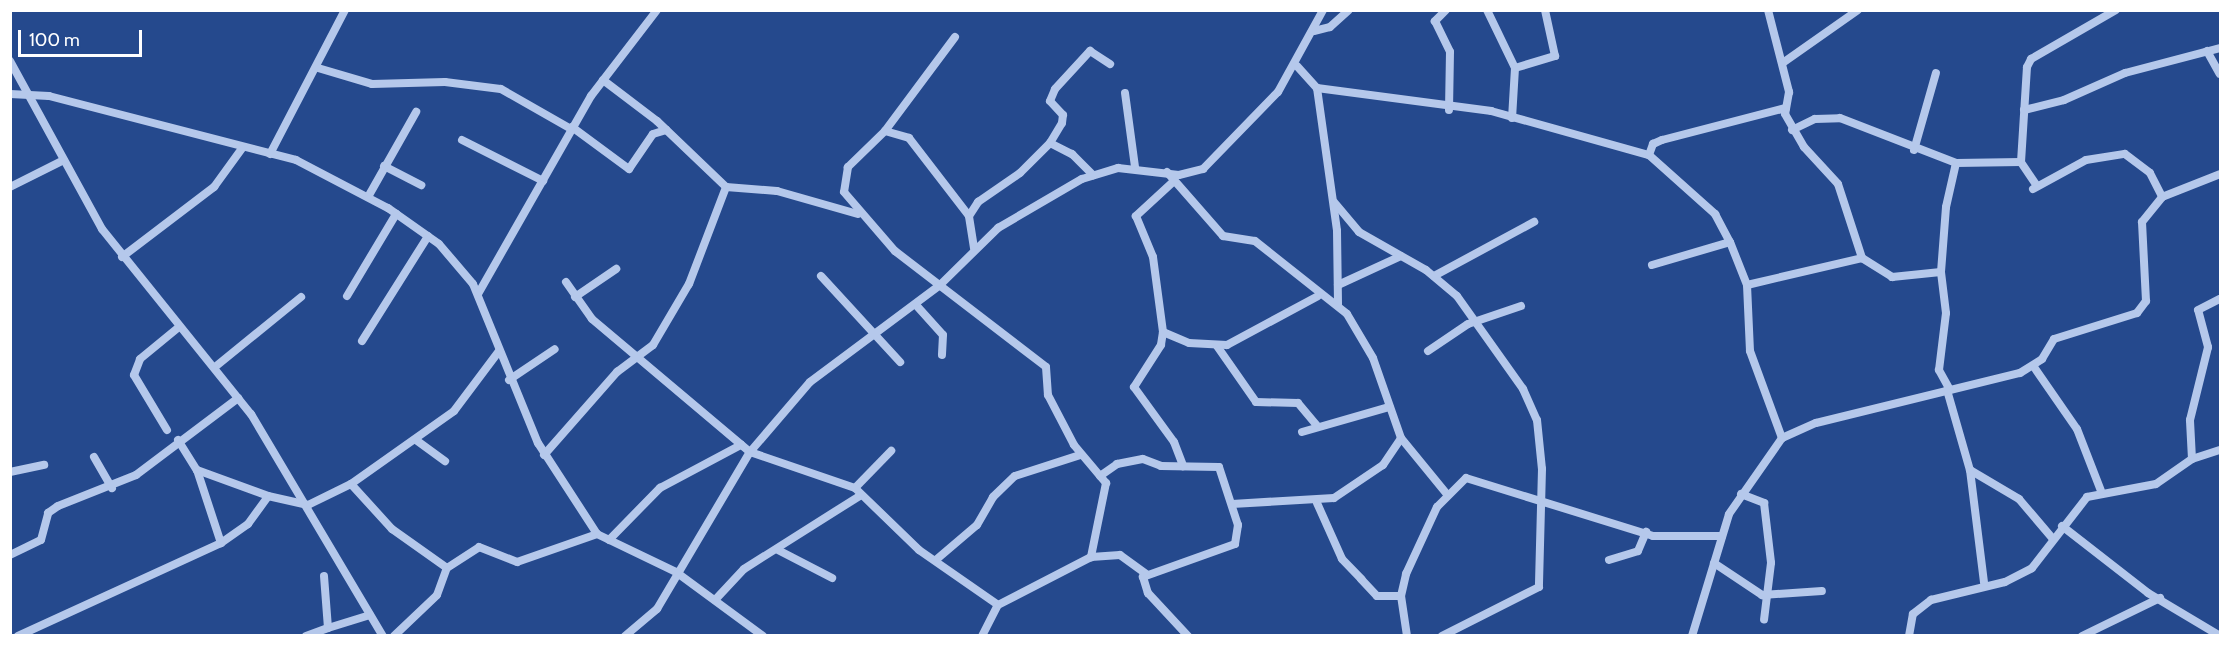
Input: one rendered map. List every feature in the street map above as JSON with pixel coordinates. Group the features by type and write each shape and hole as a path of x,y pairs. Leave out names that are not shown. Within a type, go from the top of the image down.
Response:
{"street":[{"path":"270,154 318,68 345,10"},
{"path":"478,294 572,128 603,80 657,10"},
{"path":"632,634 657,609 676,572 750,452 799,393 916,305 939,286 974,248 1017,216 1093,175 1135,167 1187,174 1211,163 1297,66 1323,10"},
{"path":"1314,31 1330,27 1349,10"},
{"path":"1446,10 1432,14 1450,52 1449,110"},
{"path":"1487,10 1515,68 1512,118"},
{"path":"1515,68 1555,56 1545,10"},
{"path":"1768,10 1784,62 1790,92 1786,108 1792,130 1838,184 1862,258 1892,277 1941,272"},
{"path":"1784,62 1858,10"},
{"path":"2116,10 2031,59 2024,110 2021,162 2035,187 2086,160 2125,154 2150,173 2162,197"},
{"path":"955,37 885,130 843,177 844,192 858,214 939,286 1046,368 1048,395 1080,455 1100,476 1106,486 1091,557"},
{"path":"2024,110 2064,100 2125,73 2220,48"},
{"path":"969,216 978,202 1050,143 1064,118 1050,101 1055,89 1090,51 1110,64"},
{"path":"2207,51 2220,74"},
{"path":"10,61 25,95 122,257 215,367 238,398 308,505 382,636"},
{"path":"1297,66 1317,88 1334,202 1338,305 1372,358 1401,438 1446,494"},
{"path":"318,68 372,84 445,82 501,89 572,128 629,169 653,134 666,130"},
{"path":"1914,150 1936,73"},
{"path":"603,80 666,130 726,187 777,191 858,214"},
{"path":"1317,88 1367,92 1449,110 1512,118 1649,155 1715,214 1730,242 1747,285 1750,351 1782,438"},
{"path":"1125,93 1135,167"},
{"path":"10,94 49,96 306,164 368,197 428,237 460,264 478,294 508,380 544,455 597,534 676,572 763,636"},
{"path":"1649,155 1653,144 1671,137 1786,108"},
{"path":"368,197 416,112"},
{"path":"1792,130 1815,118 1840,118 1914,150 1956,163 2021,162"},
{"path":"885,130 909,138 969,216 974,248"},
{"path":"462,140 543,181"},
{"path":"1050,143 1072,154 1093,175"},
{"path":"122,257 214,187 243,147"},
{"path":"10,187 63,160"},
{"path":"1956,163 1946,207 1941,272 1946,313 1939,370 1949,390 1970,470 1984,583"},
{"path":"384,166 421,185"},
{"path":"1167,172 1224,236 1255,241 1318,296 1338,305"},
{"path":"1692,636 1722,536 1740,494 1782,438 1816,423 2034,367 2054,339 2125,320 2143,307 2139,232 2162,197 2220,174"},
{"path":"1174,181 1136,216 1151,251 1163,332 1161,345 1134,387 1174,442 1183,466"},
{"path":"544,455 617,372 642,358 689,284 726,187"},
{"path":"1334,202 1359,232 1434,276 1476,321 1532,404 1542,451 1539,502 1539,587 1442,636"},
{"path":"347,296 396,214"},
{"path":"1434,276 1534,222"},
{"path":"362,341 428,237"},
{"path":"1652,265 1730,242"},
{"path":"1338,285 1401,256"},
{"path":"1747,285 1862,258"},
{"path":"575,297 616,269"},
{"path":"821,276 900,362"},
{"path":"566,282 598,325 642,358 750,452 858,492 906,539 937,559 998,605"},
{"path":"1163,332 1217,346 1238,341 1255,326 1275,321 1318,296"},
{"path":"215,367 301,297"},
{"path":"2192,459 2190,420 2208,346 2198,310 2220,299"},
{"path":"916,305 943,335 942,354"},
{"path":"1428,351 1476,321 1521,306"},
{"path":"166,430 134,375 140,359 179,327"},
{"path":"1217,346 1256,402 1298,403 1318,427"},
{"path":"508,380 555,349"},
{"path":"197,470 268,496 308,505 351,484 416,440 472,393 499,351"},
{"path":"2034,367 2078,429 2101,491"},
{"path":"10,555 41,540 48,513 58,506 112,488 238,398"},
{"path":"1302,432 1389,407"},
{"path":"1232,504 1286,498 1317,503 1377,470 1401,438"},
{"path":"178,440 197,470 221,543"},
{"path":"416,440 445,461"},
{"path":"609,540 632,510 660,488 741,445"},
{"path":"1909,636 1913,614 1924,605 1984,583 2027,571 2087,497 2101,491 2156,484 2192,459 2220,450"},
{"path":"715,600 744,569 778,550 858,492 891,451"},
{"path":"937,559 977,525 993,497 1015,476 1080,455"},
{"path":"94,457 112,488"},
{"path":"1100,476 1117,464 1143,459 1183,466 1216,465 1238,525 1235,544 1146,574 1142,584 1188,636"},
{"path":"10,472 44,465"},
{"path":"1970,470 2011,492 2054,539"},
{"path":"1407,636 1401,596 1414,554 1446,494 1466,478 1539,502 1646,532 1722,536"},
{"path":"351,484 392,529 447,568"},
{"path":"1740,494 1764,503 1769,597 1764,620"},
{"path":"14,635 221,543 248,524 268,496"},
{"path":"1317,503 1342,559 1377,596 1401,596"},
{"path":"2062,526 2160,598 2220,636"},
{"path":"1609,560 1638,551 1646,532"},
{"path":"394,636 437,595 447,568 479,547 517,562 597,534"},
{"path":"778,550 832,578"},
{"path":"982,636 998,605 1091,557 1120,555 1146,574"},
{"path":"1714,563 1769,597 1822,591"},
{"path":"324,576 328,628"},
{"path":"2082,636 2160,598"},
{"path":"306,636 370,615"}]}
